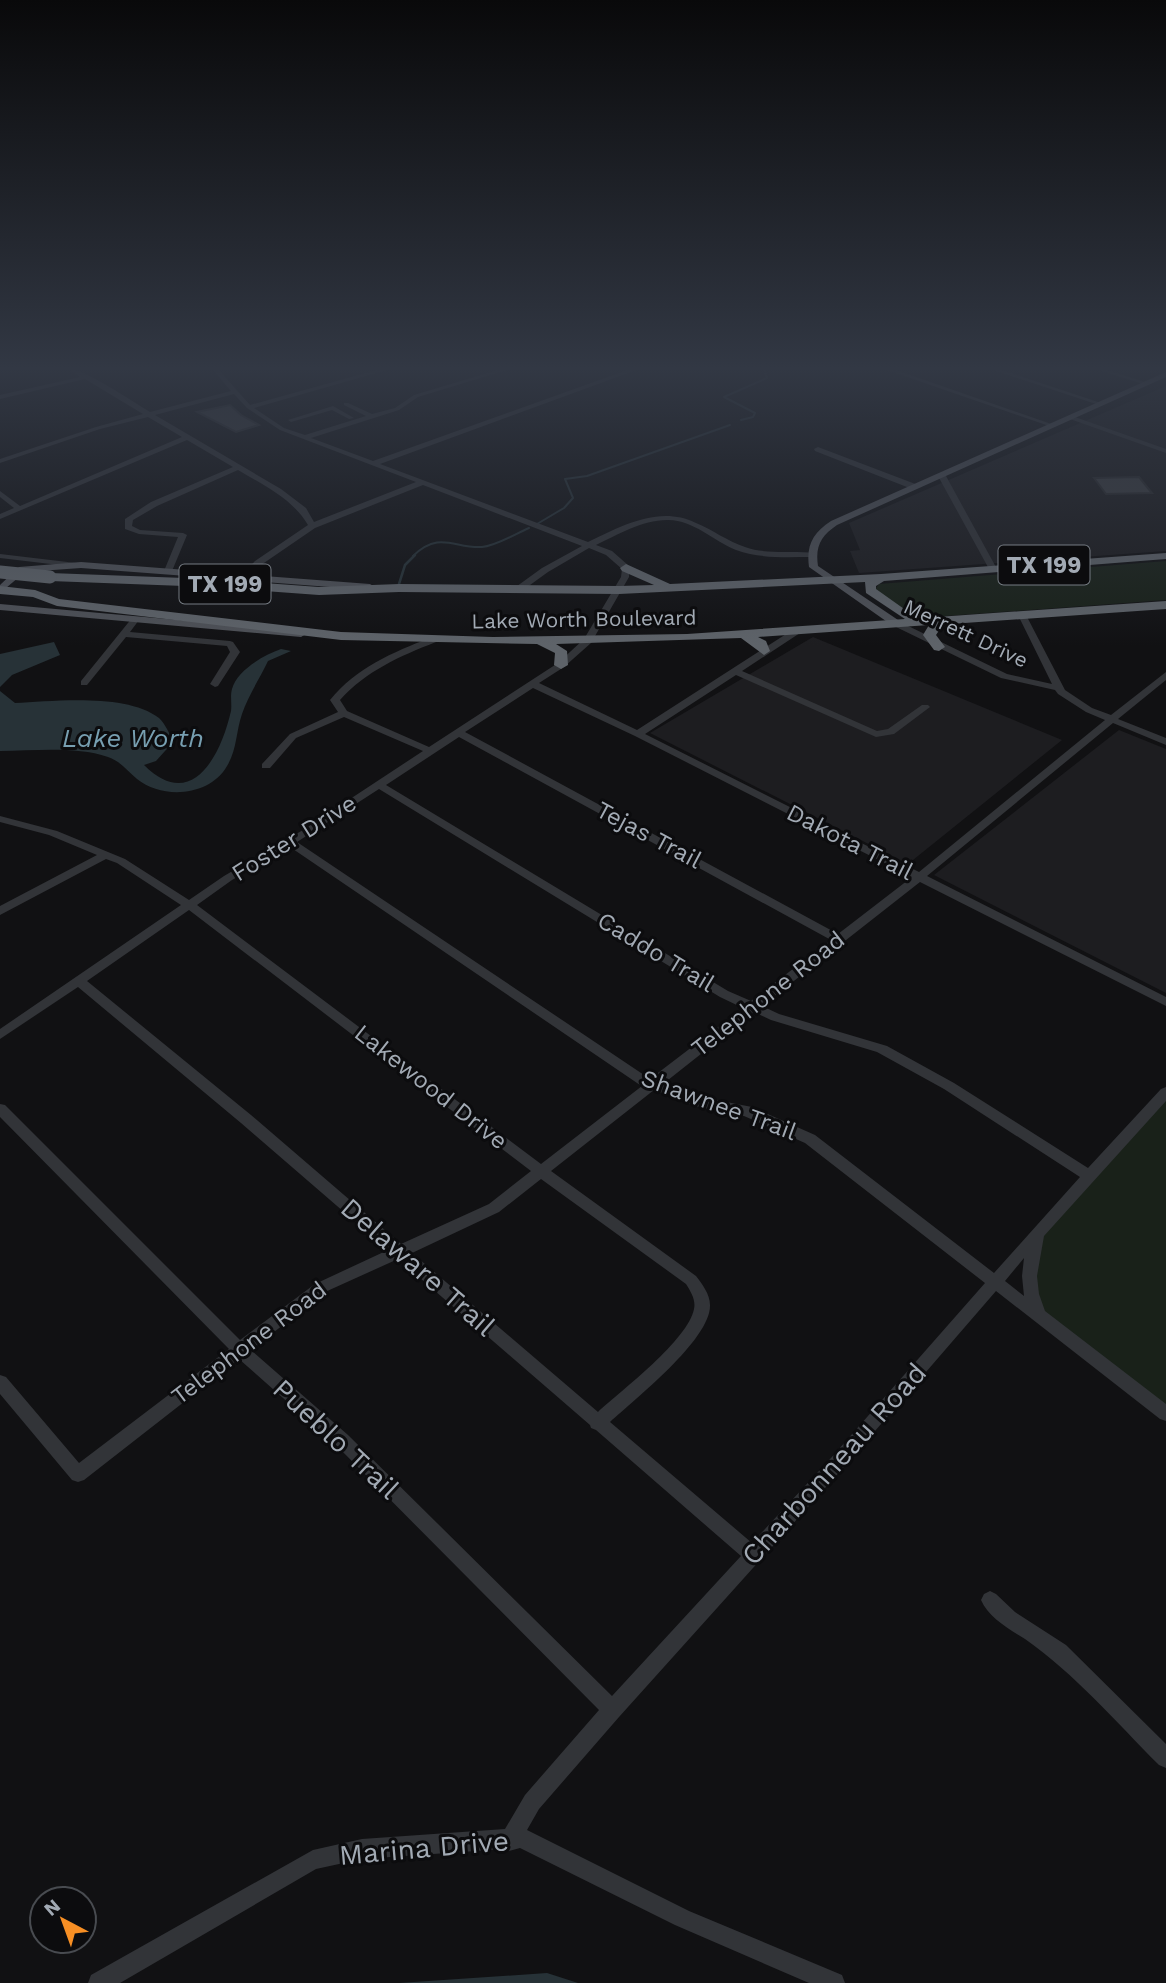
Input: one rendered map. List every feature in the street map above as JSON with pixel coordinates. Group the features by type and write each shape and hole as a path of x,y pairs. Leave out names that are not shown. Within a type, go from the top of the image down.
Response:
{"highway":[{"name":"Lake Worth Boulevard","path":"399,589 516,591 675,588 881,578 1166,556"},
{"path":"781,583 803,576 813,561"},
{"path":"626,568 675,588"},
{"name":"TX 199","path":"0,572 319,591 399,589"},
{"path":"881,578 870,584 870,590 902,614 924,623"},
{"name":"TX 199","path":"0,590 35,594 57,602 341,636"},
{"name":"Lake Worth Boulevard","path":"341,636 433,640 588,641 745,635 1166,605"},
{"path":"939,647 929,635 935,626 945,622"},
{"path":"745,635 761,645 765,651"},
{"path":"391,638 403,645 403,651"},
{"path":"536,641 561,651 561,665"}],"main road":[{"path":"813,561 813,543 830,525 974,462"},
{"name":"Merrett Drive","path":"813,561 830,580 897,624"},
{"name":"Lake Worth Boulevard","path":"22,569 81,565 399,589"},
{"path":"0,590 22,569"},
{"name":"Lake Worth Boulevard","path":"2,608 341,636"}],"street":[{"path":"0,517 131,462"},
{"path":"226,462 297,503 309,516 312,526"},
{"path":"365,462 590,546 617,558 626,568"},
{"path":"372,464 379,462"},
{"path":"850,462 915,487"},
{"path":"168,571 183,535 130,528 129,519 135,513 237,468"},
{"path":"942,476 993,569"},
{"path":"244,578 258,563 312,526 421,483"},
{"path":"0,493 19,509"},
{"path":"516,591 523,584 590,546 635,524 669,517 742,549 813,561"},
{"path":"0,556 81,565"},
{"path":"16,558 25,562 22,569"},
{"name":"Foster Drive","path":"0,1035 189,905 379,785 561,665 588,641 619,590 626,568"},
{"path":"1022,615 1059,688"},
{"path":"84,683 135,620"},
{"name":"Merrett Drive","path":"897,624 939,647 1015,680 1059,688 1069,699 1166,742"},
{"path":"638,734 797,631"},
{"path":"126,634 230,644 236,649 235,653 215,684"},
{"path":"430,751 344,713 334,700 346,686 403,651 433,640"},
{"path":"735,671 876,734 891,732 925,707"},
{"name":"Telephone Road","path":"0,1382 78,1474 320,1288 494,1208 918,877 1166,675"},
{"name":"Dakota Trail","path":"533,684 638,734 1166,1002"},
{"path":"266,766 293,736 344,713"},
{"name":"Tejas Trail","path":"459,733 838,939"},
{"name":"Caddo Trail","path":"379,785 751,1008 882,1049 948,1086 1090,1176"},
{"name":"Lakewood Drive","path":"0,819 53,834 137,869 691,1280 699,1291 703,1306 700,1316 682,1343 597,1423"},
{"name":"Shawnee Trail","path":"290,842 652,1085 699,1102 747,1111 810,1139 1164,1410"},
{"path":"0,911 105,855"},
{"name":"Delaware Trail","path":"80,982 246,1119 753,1555"},
{"name":"Charbonneau Road","path":"509,1841 532,1802 612,1710 1166,1092"},
{"name":"Pueblo Trail","path":"0,1109 238,1349 342,1440 612,1710"},
{"path":"1038,1233 1028,1268 1030,1296 1040,1317"},
{"path":"990,1600 1009,1618 1059,1652 1166,1758"},
{"name":"Marina Drive","path":"99,1983 313,1860 362,1849 509,1841 521,1838 682,1918 834,1983"}],"shaded area":[{"path":"991,462 1166,462 1166,551 859,573 850,551 860,550 849,523"},
{"path":"1166,561 1166,600 918,618 874,591 879,584"},
{"path":"813,637 1062,740 908,864 650,733"},
{"path":"1119,730 1166,749 1166,993 934,875"},
{"path":"1166,1092 1166,1405 1040,1317 1033,1251 1038,1232"}],"water":[{"name":"Lake Worth","path":"54,642 60,655 12,675 0,687 0,654"},
{"name":"Lake Worth","path":"281,649 291,651 268,661 245,707 233,754 227,766 209,784 198,789 185,792 160,790 137,779 113,759 82,751 0,751 0,691 15,703 69,700 110,702 145,710 159,718 174,741 156,761 144,765 161,778 176,783 190,781 212,760 220,745 231,711 231,692 239,676 252,664"},
{"path":"547,1973 578,1983 399,1983"}],"building":[{"path":"1139,477 1152,493 1106,494 1094,478"}],"waterway":[{"path":"537,524 564,508 573,498 565,479 587,476 628,462"},
{"path":"413,556 423,548 440,542 472,547 487,546 529,528"},
{"path":"399,584 405,565 415,555"}]}
